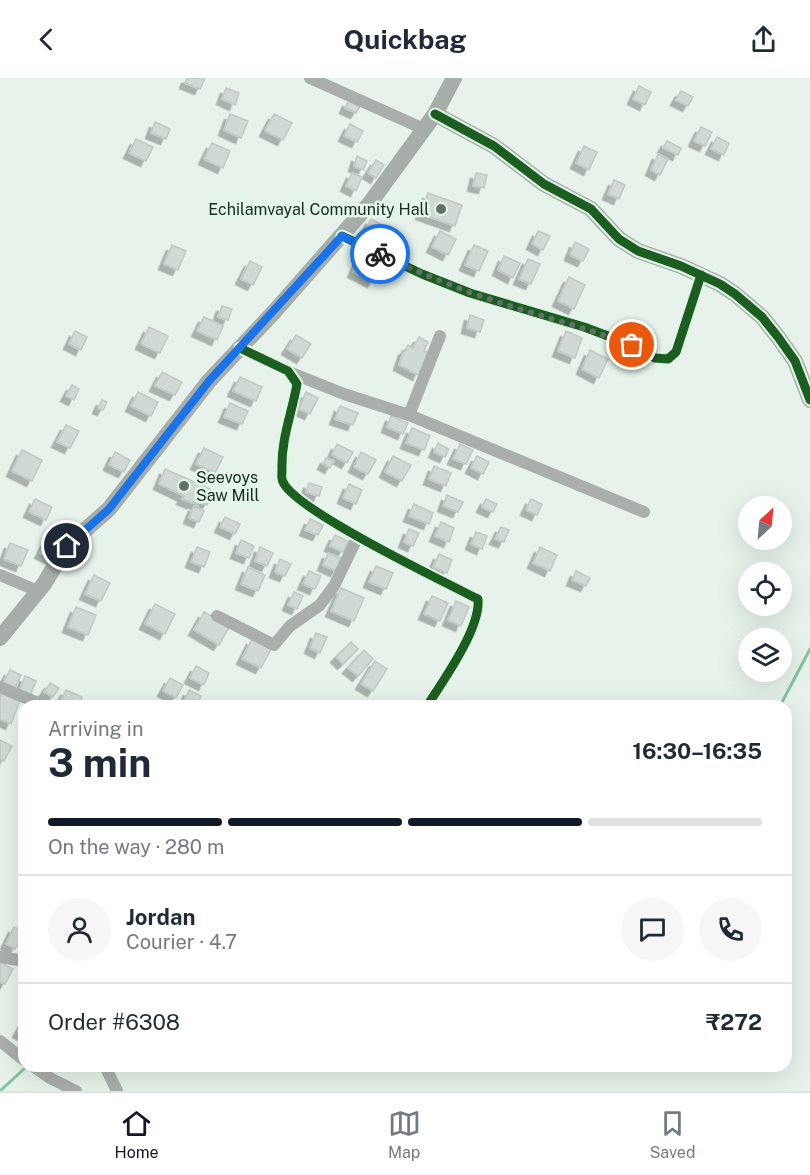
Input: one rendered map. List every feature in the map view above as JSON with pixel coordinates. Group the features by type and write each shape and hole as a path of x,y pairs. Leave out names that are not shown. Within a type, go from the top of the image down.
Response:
{"main road":[{"path":"0,638 38,591 67,546 109,509 209,381 370,203 435,114 454,78"},
{"path":"435,114 494,146 544,184 591,209 620,239 638,251 701,275 735,294 762,317 795,361 810,400"}],"street":[{"path":"310,78 424,129"},
{"path":"342,236 422,274 470,293 585,327 632,345 655,358 668,359 676,352 701,275"},
{"path":"409,415 440,336"},
{"path":"240,348 344,394 409,415 644,512"},
{"path":"288,371 297,384 284,435 283,482 297,499 410,565 478,599 479,610 471,631 431,700"},
{"path":"217,616 274,645 290,626 320,605 334,586 358,536"},
{"path":"0,576 38,591"},
{"path":"0,687 31,700"},
{"path":"0,957 18,961"},
{"path":"0,1041 18,1055"},
{"path":"42,1072 76,1091"},
{"path":"108,1072 117,1091"}],"building":[{"path":"187,78 205,78 200,89 185,83"},
{"path":"639,86 651,92 645,105 633,99"},
{"path":"226,88 239,93 235,105 222,99"},
{"path":"681,91 693,97 688,106 676,100"},
{"path":"348,101 360,106 356,113 345,108"},
{"path":"230,114 248,121 241,138 224,130"},
{"path":"274,114 292,123 283,140 265,131"},
{"path":"155,122 170,129 166,139 151,133"},
{"path":"350,124 363,131 357,142 344,136"},
{"path":"701,127 712,132 705,146 694,141"},
{"path":"717,137 729,143 724,155 711,149"},
{"path":"136,139 153,147 146,161 129,153"},
{"path":"667,141 681,148 678,155 663,148"},
{"path":"212,143 230,151 223,168 204,159"},
{"path":"584,146 597,152 589,170 576,163"},
{"path":"658,154 668,159 660,175 651,170"},
{"path":"357,156 367,161 363,170 354,166"},
{"path":"376,160 384,165 376,178 368,173"},
{"path":"352,173 362,177 356,191 346,186"},
{"path":"476,173 487,175 484,188 473,186"},
{"path":"614,180 625,185 619,199 608,194"},
{"name":"Echilamvayal Community Hall","path":"428,193 462,205 455,226 421,214"},
{"path":"371,219 388,228 378,247 361,238"},
{"path":"440,231 456,239 448,255 432,247"},
{"path":"538,231 550,236 543,250 532,244"},
{"path":"575,242 589,249 583,261 570,255"},
{"path":"172,245 186,251 178,270 164,264"},
{"path":"474,245 488,251 479,271 465,265"},
{"path":"362,253 382,263 373,282 353,272"},
{"path":"504,256 520,263 513,278 498,270"},
{"path":"528,259 540,264 531,284 519,279"},
{"path":"250,261 262,267 253,285 241,279"},
{"path":"569,277 585,285 574,309 558,301"},
{"path":"222,306 232,309 228,320 218,317"},
{"path":"470,315 484,320 480,332 467,328"},
{"path":"204,317 223,326 217,340 197,331"},
{"path":"149,327 168,336 160,353 141,344"},
{"path":"75,331 87,337 81,350 69,344"},
{"path":"566,331 582,338 575,358 558,351"},
{"path":"296,335 311,344 302,358 287,349"},
{"path":"419,337 428,342 424,351 429,353 418,375 399,365 404,350 408,345 413,348"},
{"path":"590,350 608,359 599,378 582,369"},
{"path":"162,372 182,382 175,395 155,386"},
{"path":"240,377 262,387 256,401 233,391"},
{"path":"72,385 79,389 74,400 66,396"},
{"path":"138,392 158,402 151,416 131,406"},
{"path":"306,392 318,398 310,414 299,409"},
{"path":"102,400 107,402 103,410 98,408"},
{"path":"230,403 248,411 242,424 224,417"},
{"path":"340,406 358,413 353,425 335,419"},
{"path":"391,416 408,423 403,434 387,427"},
{"path":"66,425 79,431 70,448 57,442"},
{"path":"412,428 430,436 424,450 406,443"},
{"path":"438,443 449,449 445,457 434,452"},
{"path":"337,444 353,452 347,463 332,455"},
{"path":"460,444 473,450 466,464 453,459"},
{"path":"204,448 223,457 215,473 196,464"},
{"path":"22,450 42,460 32,481 12,471"},
{"path":"115,452 130,460 124,472 109,465"},
{"path":"361,452 376,460 368,474 354,467"},
{"path":"393,456 411,465 402,481 385,472"},
{"path":"477,456 489,462 483,474 471,468"},
{"path":"326,458 334,461 330,468 323,464"},
{"path":"434,466 451,473 446,486 429,479"},
{"name":"Seevoys Saw Mill","path":"165,469 210,489 212,496 207,505 199,501 198,505 182,499 184,496 159,484"},
{"path":"309,483 322,487 319,496 306,492"},
{"path":"349,484 362,490 356,504 343,498"},
{"path":"447,495 463,502 458,512 443,506"},
{"path":"35,499 52,507 46,520 29,512"},
{"path":"486,499 497,504 493,512 482,507"},
{"path":"531,499 542,504 537,515 526,510"},
{"path":"414,504 433,513 429,524 409,516"},
{"path":"194,506 204,511 199,522 189,518"},
{"path":"225,517 240,524 235,534 220,527"},
{"path":"310,519 323,525 318,535 305,530"},
{"path":"441,522 454,528 449,542 435,536"},
{"path":"501,527 509,530 504,542 495,539"},
{"path":"409,529 419,533 413,546 404,542"},
{"path":"476,532 487,536 482,549 471,544"},
{"path":"335,535 348,541 343,552 330,546"},
{"path":"49,536 62,542 53,559 40,553"},
{"path":"241,540 254,546 249,558 236,553"},
{"path":"10,543 28,550 21,566 4,559"},
{"path":"197,547 210,552 204,567 191,562"},
{"path":"260,547 273,553 267,566 255,561"},
{"path":"540,547 557,555 550,571 533,563"},
{"path":"328,553 342,559 336,571 323,565"},
{"path":"439,554 452,560 447,573 433,567"},
{"path":"280,559 291,564 285,576 275,572"},
{"path":"376,566 393,573 386,589 369,582"},
{"path":"248,567 265,575 258,591 241,584"},
{"path":"309,571 321,576 315,589 303,584"},
{"path":"576,571 590,578 586,586 572,580"},
{"path":"94,575 110,583 101,601 85,594"},
{"path":"341,588 364,598 354,621 331,611"},
{"path":"294,592 303,596 297,609 288,605"},
{"path":"432,596 448,603 440,621 424,614"},
{"path":"456,601 469,607 461,626 448,620"},
{"path":"155,604 175,614 165,634 145,624"},
{"path":"76,607 96,615 88,635 68,627"},
{"path":"204,612 230,626 219,645 194,630"},
{"path":"316,633 327,637 320,653 310,648"},
{"path":"252,639 271,649 261,668 242,659"},
{"path":"351,642 358,649 343,664 336,657"},
{"path":"364,650 373,659 358,676 348,668"},
{"path":"375,661 387,669 373,691 361,684"},
{"path":"196,666 209,673 204,685 190,678"},
{"path":"10,670 21,675 15,688 3,683"},
{"path":"25,676 36,681 30,696 19,692"},
{"path":"170,678 183,685 176,698 163,691"},
{"path":"50,683 59,688 53,697 44,692"},
{"path":"66,690 82,697 81,700 61,700"},
{"path":"189,690 201,696 199,700 184,700"},
{"path":"0,692 18,700 18,706 11,724 0,719"},
{"path":"0,740 12,746 4,761 0,759"},
{"path":"14,927 18,929 18,943 15,949 6,944"},
{"path":"0,962 13,969 5,984 0,982"}],"waterway":[{"path":"783,700 810,649"},
{"path":"0,1091 21,1072"}],"cycle path":[{"path":"435,114 494,146 544,184 591,209 619,239 638,251 681,266 720,284 735,294 762,317 795,361 810,400"},
{"path":"342,236 422,274 470,293 584,327 632,345 655,358 668,359 676,352 701,275"},
{"path":"240,348 288,371 297,384 282,458 282,481 293,494 314,510 372,545 478,599 474,624 451,669 431,700"}],"way so far":[{"path":"380,254 470,293 585,327 632,345"}],"place":[{"name":"Echilamvayal Community Hall","path":"441,209"},
{"name":"Seevoys Saw Mill","path":"184,486"}],"route":[{"path":"67,546 109,509 209,381 342,236 380,254"}]}
